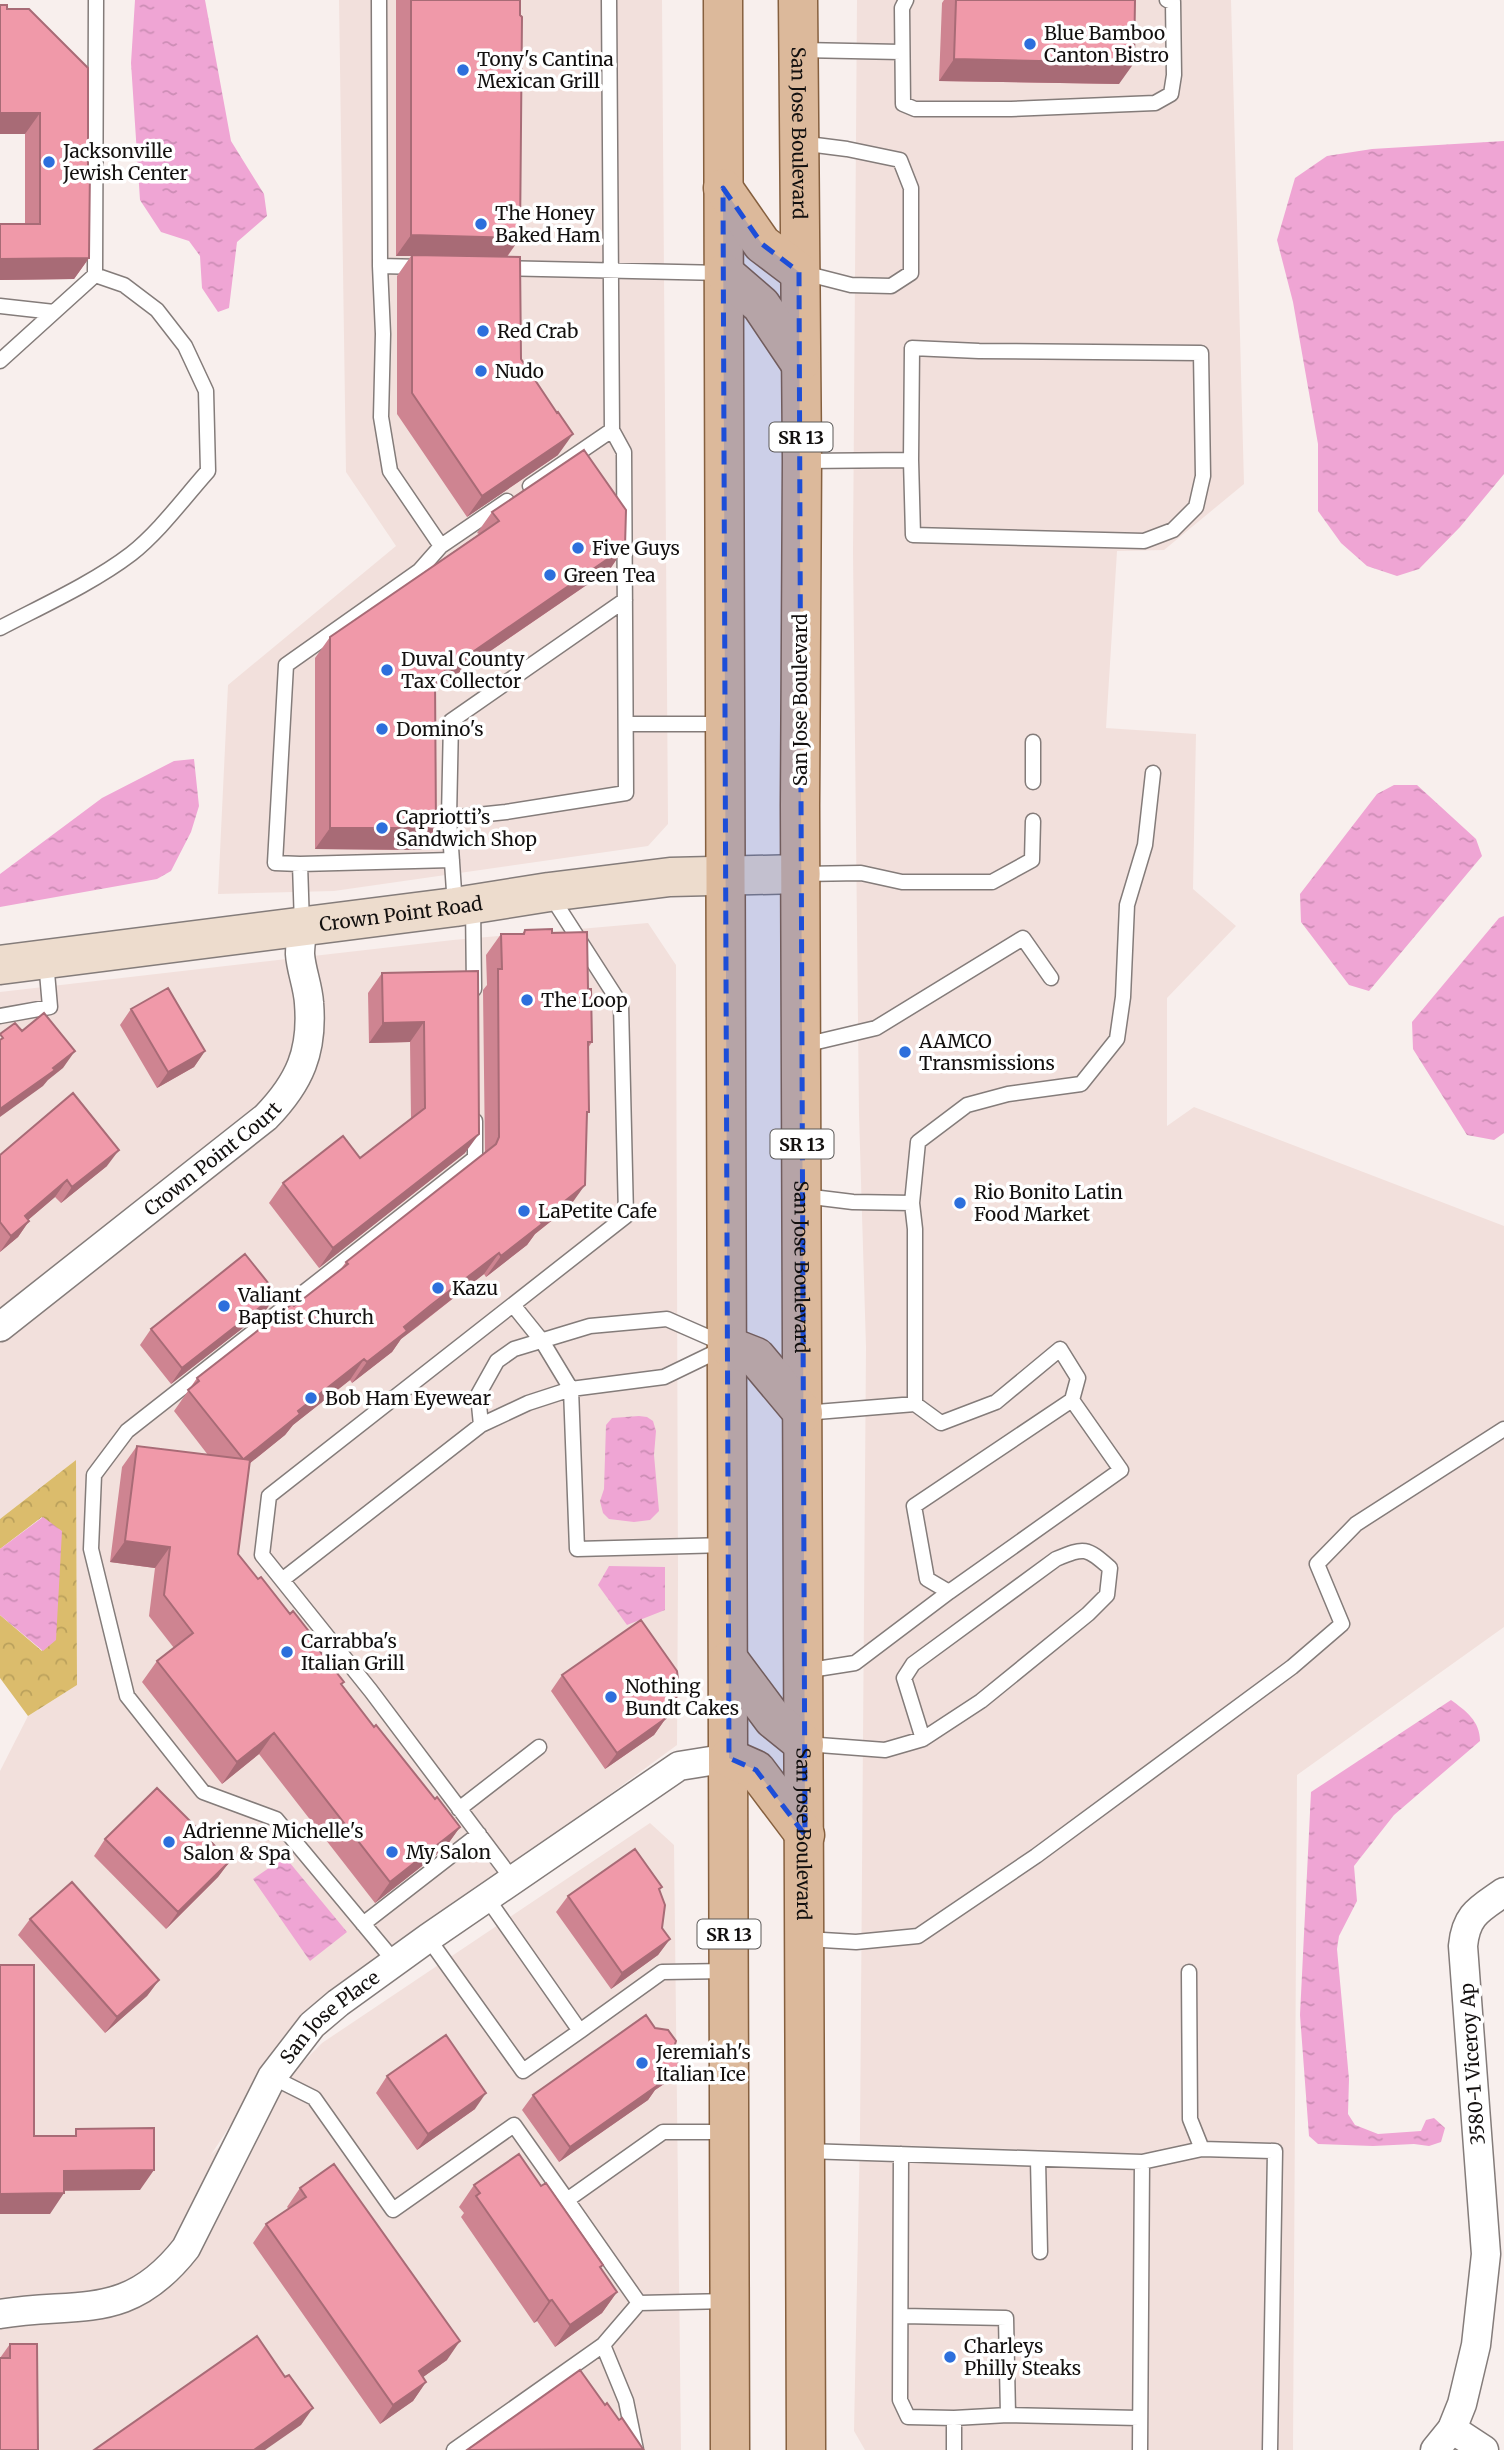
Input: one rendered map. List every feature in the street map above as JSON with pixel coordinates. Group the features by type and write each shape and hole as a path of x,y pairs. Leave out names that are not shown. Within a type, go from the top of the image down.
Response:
{"main road":[{"name":"SR 13","path":"723,0 730,2450"},
{"name":"San Jose Boulevard","path":"798,0 802,461 806,2450"},
{"path":"723,188 762,244 799,272"},
{"path":"724,273 761,305 800,363"},
{"path":"728,1346 756,1357 803,1413"},
{"path":"729,1660 772,1719 804,1744"},
{"path":"729,1758 756,1770 805,1835"}],"street":[{"name":"Crown Point Road","path":"0,965 670,877 801,874"},
{"name":"Crown Point Court","path":"0,1327 266,1117 285,1097 293,1086 307,1052 309,1002 300,954 302,926"},
{"name":"San Jose Place","path":"0,2314 105,2304 129,2297 151,2285 186,2248 272,2077 312,2025 428,1938 679,1766 729,1758"},
{"name":"3580-1 Viceroy Ap","path":"1444,2440 1462,2404 1495,2251 1463,1946 1464,1930 1472,1914 1504,1892"},
{"path":"1444,2440 1484,2450"}],"lane":[{"path":"0,361 95,275 96,0"},
{"path":"379,0 380,266 383,334 381,417 390,471 441,546"},
{"path":"449,818 626,793 624,452 611,430 609,0"},
{"path":"906,0 902,8 903,104 915,109 1011,109 1156,103 1171,94 1174,75 1172,2 1167,0"},
{"path":"798,50 901,51"},
{"path":"798,143 847,149 900,160 911,188 911,272 891,286 850,285 799,272"},
{"path":"380,266 433,267"},
{"path":"486,268 724,273"},
{"path":"0,628 61,596 130,554 157,529 208,471 206,391 185,346 157,310 124,285 95,275"},
{"path":"0,306 54,312"},
{"path":"912,348 1201,353 1203,476 1196,508 1173,530 1163,534 1144,541 913,536 911,460 912,348"},
{"path":"452,860 275,863 286,665 419,571 441,546 611,430"},
{"path":"802,461 911,460"},
{"path":"474,998 464,906 452,860 449,818 451,721 625,600"},
{"path":"626,724 724,724"},
{"path":"1033,742 1033,782"},
{"path":"915,1404 915,1230 912,1203 918,1142 967,1105 1008,1094 1081,1084 1117,1039 1123,997 1126,905 1145,845 1153,773"},
{"path":"801,874 861,873 902,882 992,882 1032,860 1033,821"},
{"path":"300,864 302,926"},
{"path":"513,1880 371,1692 262,1555 269,1496 626,1216 621,1005 548,892"},
{"path":"802,1045 885,1024 1024,938 1051,978"},
{"path":"0,1016 50,1007 46,960"},
{"path":"395,1962 276,1819 203,1792 127,1696 91,1549 94,1475 127,1431 475,1158 475,1105"},
{"path":"802,1196 853,1202 912,1203"},
{"path":"513,1306 542,1341 571,1389 577,1549 728,1545"},
{"path":"481,1425 478,1395 497,1362 514,1349 590,1326 667,1319 728,1346"},
{"path":"282,1580 481,1425 528,1403 571,1389 664,1377 728,1346"},
{"path":"803,1413 915,1404 941,1423 996,1402 1060,1349 1078,1378 1072,1400 914,1506 927,1579 949,1592"},
{"path":"804,1671 855,1663 949,1592 1121,1470 1072,1400"},
{"path":"805,1939 856,1942 918,1936 1037,1856 1292,1667 1342,1624 1317,1564 1356,1524 1504,1429"},
{"path":"804,1744 885,1750 923,1739 981,1701 1088,1614 1107,1595 1110,1568 1090,1552 1077,1550 1056,1559 913,1664 904,1678 923,1739"},
{"path":"459,1808 539,1747"},
{"path":"363,1924 479,1835"},
{"path":"487,1898 580,2031"},
{"path":"428,1938 523,2071 662,1972 729,1971"},
{"path":"1189,1972 1190,2119 1202,2149"},
{"path":"272,2077 314,2098 393,2210 514,2125 639,2304"},
{"path":"567,2200 663,2132 729,2132"},
{"path":"805,2151 1142,2162 1202,2149 1275,2151 1270,2450"},
{"path":"901,2154 900,2400 908,2417 1139,2418"},
{"path":"1038,2160 1040,2252"},
{"path":"1140,2450 1142,2162"},
{"path":"454,2450 603,2345 639,2304 730,2301"},
{"path":"902,2316 1006,2318 1008,2416"},
{"path":"603,2345 626,2401 636,2450"},
{"path":"954,2418 954,2450"}],"highlighted area":[{"path":"723,188 762,244 799,272 805,1835 756,1770 729,1758"}],"shaded area":[{"path":"339,0 662,0 668,824 648,846 334,891 218,894 228,685 396,546 346,472"},
{"path":"857,0 1231,0 1244,484 1164,550 1117,551 1106,728 1196,734 1193,889 1236,926 1167,998 1167,1126 1194,1107 1504,1226 1504,1627 1297,1775 1293,2450 865,2450 854,2431 860,2133 866,1347 859,1115 853,552"},
{"path":"648,923 676,965 677,1745 295,2025 211,2155 322,2043 650,1823 674,1845 681,2450 0,2450 0,1771 28,1716 77,1685 76,1460 0,1519 0,992 453,940"}],"green space":[{"path":"76,1460 77,1685 28,1716 0,1678 0,1615 42,1651 42,1517 0,1549 0,1519"}],"water":[{"path":"135,0 205,0 231,141 264,194 267,216 237,242 229,308 218,312 202,288 200,256 189,241 161,232 140,200 131,63"},
{"path":"1504,141 1504,474 1460,527 1419,569 1397,576 1367,566 1341,543 1318,511 1318,444 1293,302 1277,240 1295,178 1327,156 1372,149"},
{"path":"194,759 199,806 191,832 171,871 157,879 0,907 0,874 102,798 174,761"},
{"path":"1394,785 1417,785 1476,839 1482,856 1369,991 1349,985 1301,922 1300,894 1377,794"},
{"path":"1504,916 1504,1133 1494,1140 1467,1135 1413,1049 1412,1022 1499,918"},
{"path":"639,1416 653,1421 656,1431 654,1455 659,1511 650,1520 634,1522 609,1519 603,1513 600,1501 604,1489 606,1425 612,1418"},
{"path":"43,1517 62,1531 56,1640 43,1651 0,1615 0,1549"},
{"path":"609,1566 665,1567 665,1610 627,1625 598,1585"},
{"path":"1451,1700 1475,1722 1480,1741 1394,1815 1354,1866 1357,1901 1339,1936 1337,1949 1349,2079 1348,2114 1355,2125 1378,2134 1421,2131 1426,2120 1434,2118 1445,2128 1441,2142 1429,2146 1318,2144 1309,2136 1300,2015 1311,1792"},
{"path":"285,1857 347,1932 310,1961 253,1879"}],"building":[{"path":"411,0 520,0 520,238 411,235"},
{"name":"Blue Bamboo Canton Bistro","path":"956,0 1135,0 1134,63 954,59"},
{"name":"Jacksonville Jewish Center","path":"0,5 7,5 7,9 29,9 88,68 89,258 0,259 0,224 40,224 40,113 0,113"},
{"path":"412,255 520,257 521,359 573,434 482,496 412,393"},
{"path":"584,450 626,510 625,547 435,678 436,828 330,828 330,637 499,521 492,512"},
{"path":"552,929 552,933 587,932 592,1042 588,1042 589,1112 585,1185 540,1221 542,1224 501,1256 499,1253 404,1327 407,1331 367,1362 364,1359 298,1411 300,1414 244,1459 250,1460 238,1554 258,1579 261,1577 290,1614 293,1611 344,1682 341,1684 374,1727 376,1725 460,1827 390,1882 274,1733 237,1762 157,1661 193,1633 164,1595 170,1547 125,1541 137,1446 243,1459 188,1390 199,1381 197,1378 348,1264 346,1262 496,1144 499,1137 498,969 502,969 501,934 524,934 525,930"},
{"path":"478,971 479,1134 333,1248 283,1183 343,1136 360,1158 425,1108 424,1022 383,1023 382,973"},
{"path":"168,988 205,1051 168,1072 131,1009"},
{"path":"44,1013 75,1051 53,1068 55,1070 0,1109 0,1040 3,1038 0,1034 15,1023 22,1031"},
{"path":"73,1093 119,1150 72,1187 67,1180 25,1216 29,1221 11,1236 0,1222 0,1155"},
{"path":"245,1254 277,1294 182,1368 151,1329"},
{"name":"Nothing Bundt Cakes","path":"641,1620 677,1671 679,1687 666,1718 617,1753 562,1675"},
{"path":"157,1788 230,1861 178,1912 105,1839"},
{"path":"635,1849 662,1887 659,1889 665,1905 662,1928 670,1939 622,1973 568,1896"},
{"path":"72,1882 159,1980 117,2017 30,1919"},
{"path":"0,1965 34,1965 34,2136 76,2136 76,2129 154,2128 154,2170 64,2171 64,2193 0,2194"},
{"path":"646,2015 655,2028 668,2030 676,2041 672,2054 680,2065 655,2082 658,2085 570,2147 533,2095"},
{"path":"446,2035 486,2093 428,2134 387,2076"},
{"path":"519,2154 541,2186 546,2183 603,2265 600,2267 617,2292 570,2325 552,2300 549,2301 476,2196 480,2193 474,2185"},
{"path":"334,2164 460,2341 419,2371 426,2382 393,2405 266,2224 306,2197 300,2188"},
{"path":"257,2336 285,2377 289,2375 313,2408 254,2450 94,2450"},
{"path":"10,2344 37,2344 38,2450 0,2450 0,2358 10,2358"},
{"path":"580,2370 605,2405 607,2403 619,2420 622,2418 643,2449 467,2450"}],"place":[{"name":"Blue Bamboo Canton Bistro","path":"1030,44"},
{"name":"Tony's Cantina Mexican Grill","path":"463,70"},
{"name":"Jacksonville Jewish Center","path":"49,162"},
{"name":"The Honey Baked Ham","path":"481,224"},
{"name":"Red Crab","path":"483,331"},
{"name":"Nudo","path":"481,371"},
{"name":"Five Guys","path":"578,548"},
{"name":"Green Tea","path":"550,575"},
{"name":"Duval County Tax Collector","path":"387,670"},
{"name":"Domino's","path":"382,729"},
{"name":"Capriotti’s Sandwich Shop","path":"382,828"},
{"name":"The Loop","path":"527,1000"},
{"name":"AAMCO Transmissions","path":"905,1052"},
{"name":"Rio Bonito Latin Food Market","path":"960,1203"},
{"name":"LaPetite Cafe","path":"524,1211"},
{"name":"Kazu","path":"438,1288"},
{"name":"Valiant Baptist Church","path":"224,1306"},
{"name":"Bob Ham Eyewear","path":"311,1398"},
{"name":"Carrabba's Italian Grill","path":"287,1652"},
{"name":"Nothing Bundt Cakes","path":"611,1697"},
{"name":"Adrienne Michelle's Salon & Spa","path":"169,1842"},
{"name":"My Salon","path":"392,1852"},
{"name":"Jeremiah's Italian Ice","path":"642,2063"},
{"name":"Charleys Philly Steaks","path":"950,2357"}]}
